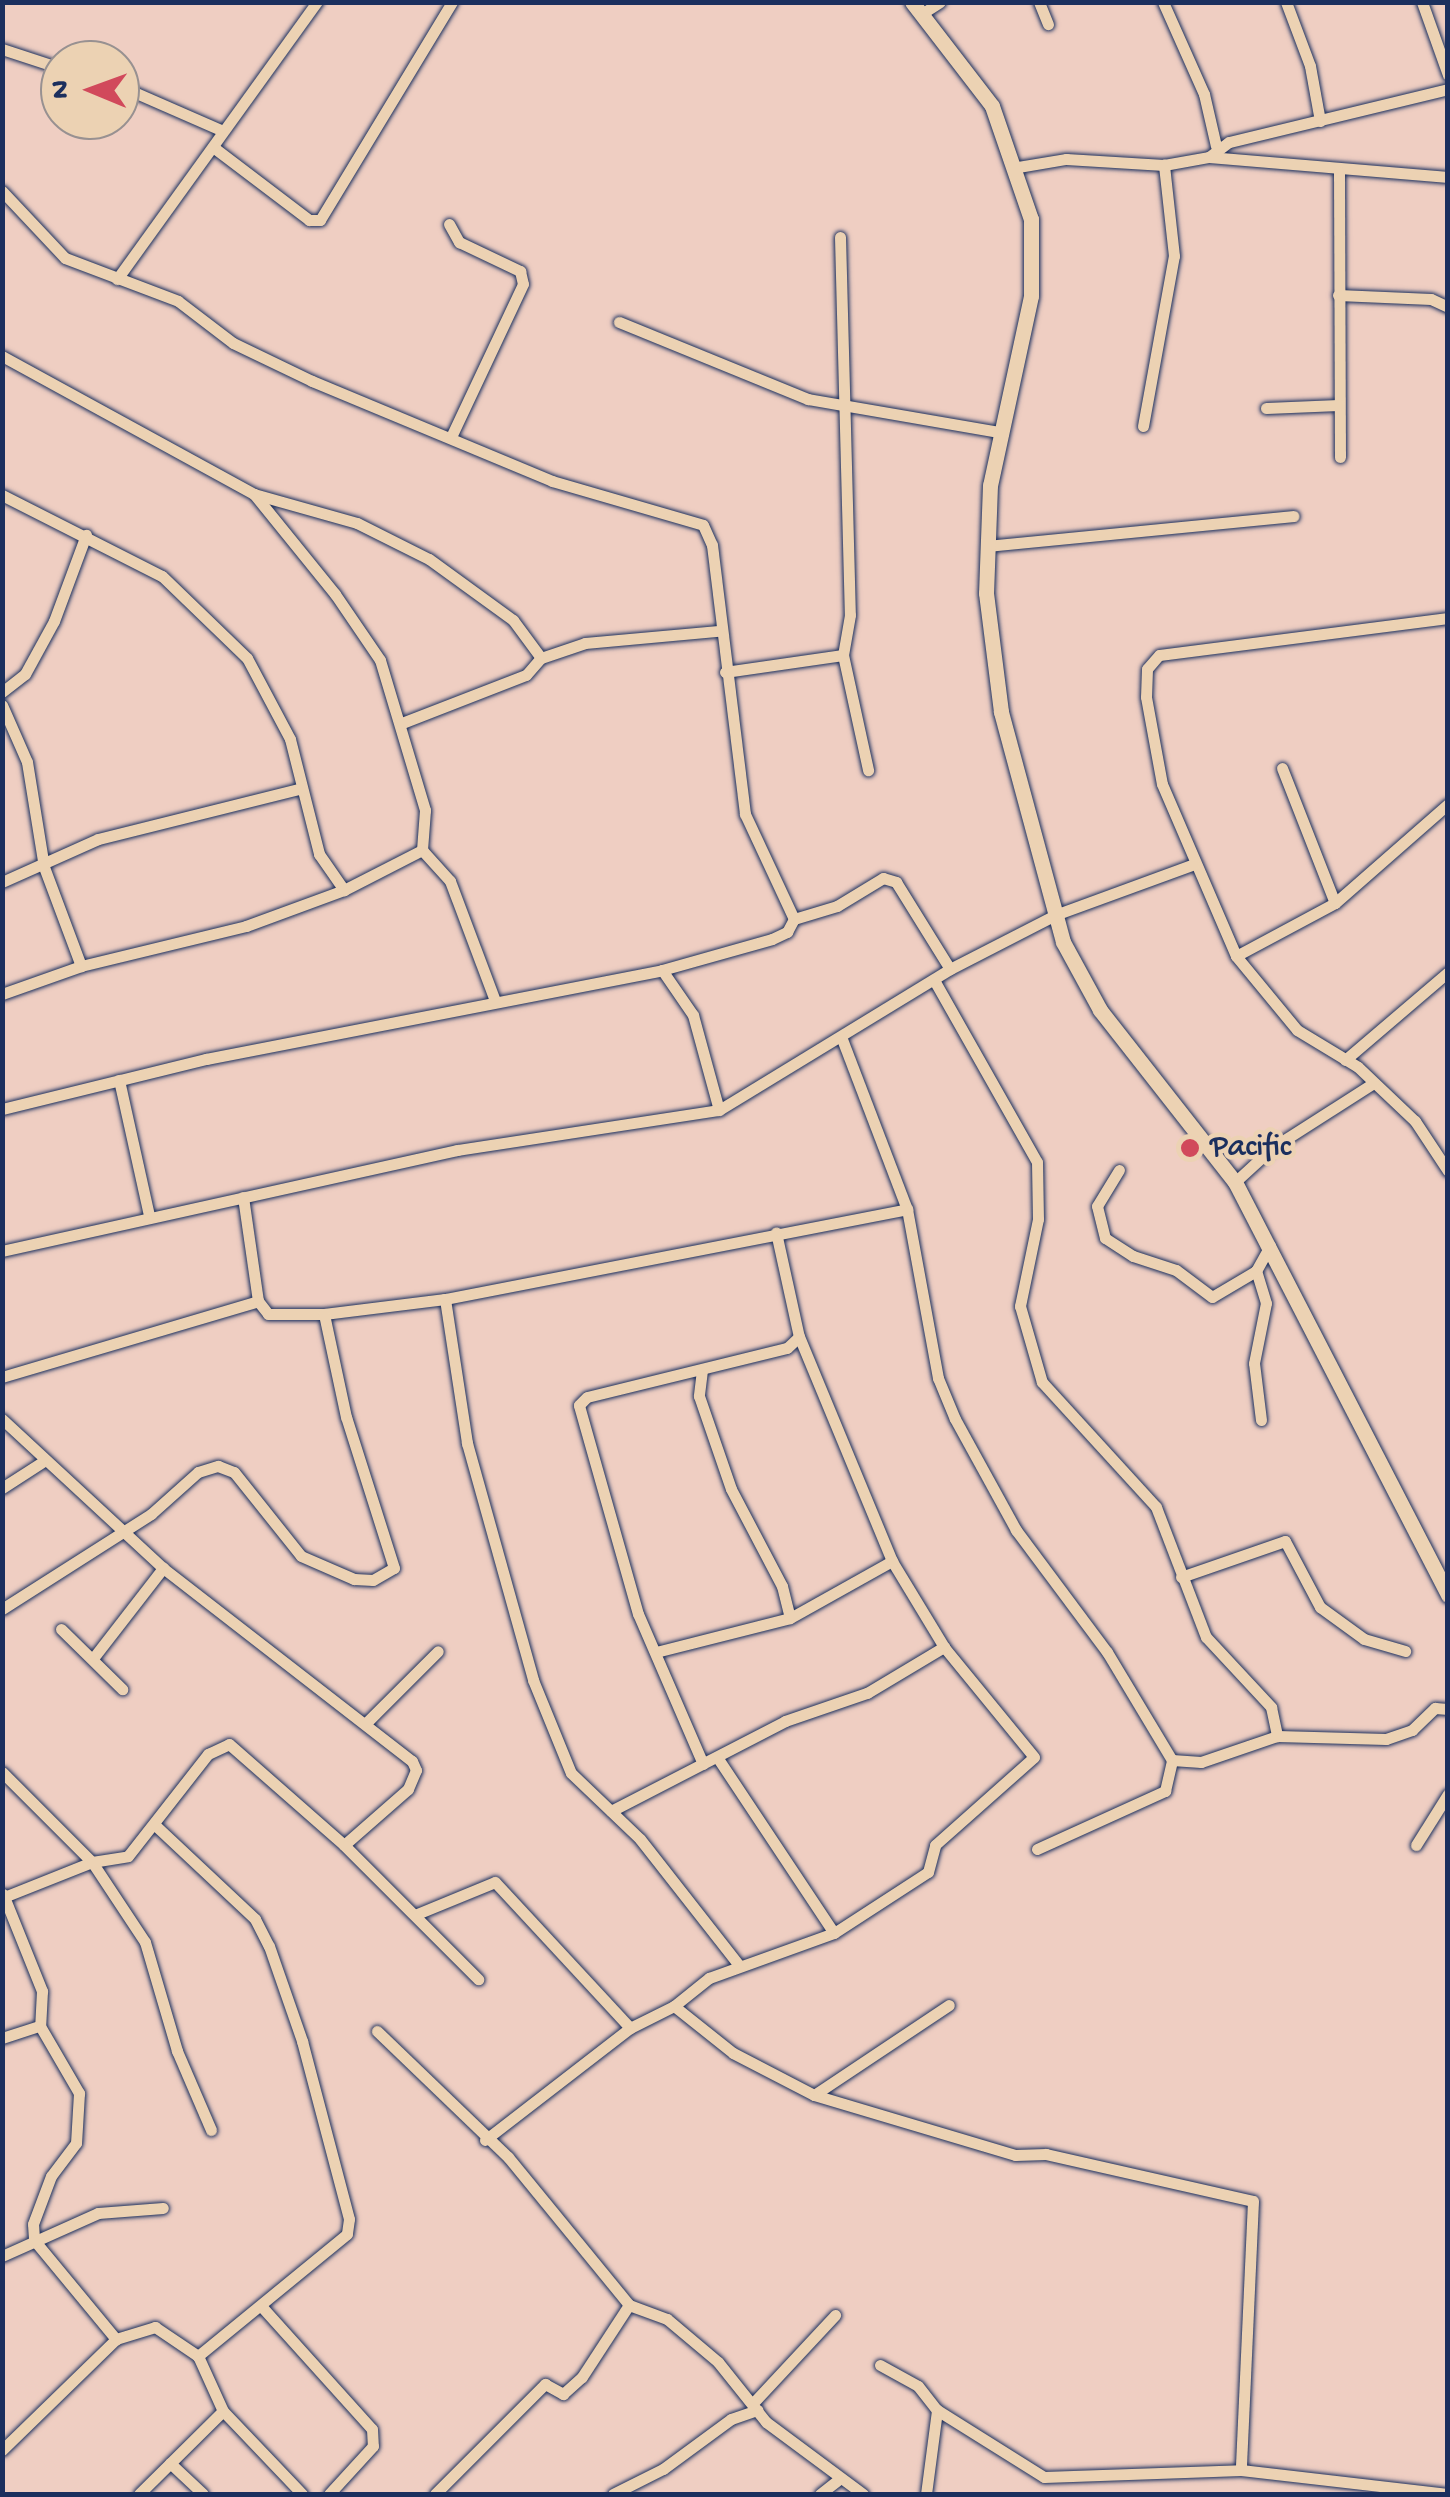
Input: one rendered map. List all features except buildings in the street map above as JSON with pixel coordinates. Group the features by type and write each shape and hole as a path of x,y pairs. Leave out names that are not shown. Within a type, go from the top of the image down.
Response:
{"main road":[{"path":"918,8 992,106 1018,167 1036,252 998,432 986,546 992,667 1055,915 1075,969 1100,1010 1234,1182 1448,1595"}],"street":[{"path":"117,279 318,2"},
{"path":"212,147 309,220 320,220 452,2"},
{"path":"918,8 940,2"},
{"path":"1039,2 1048,24"},
{"path":"1162,2 1204,94 1213,152"},
{"path":"1286,2 1310,66 1320,121"},
{"path":"1422,2 1448,75"},
{"path":"2,49 40,61"},
{"path":"1018,167 1066,159 1164,164 1448,89"},
{"path":"140,95 223,131"},
{"path":"1213,152 1339,172 1448,177"},
{"path":"1142,426 1174,256 1164,164"},
{"path":"1339,172 1340,457"},
{"path":"2,191 46,244 117,279 178,301 233,342 296,373 552,481 703,525 712,545 718,631 751,836 794,919"},
{"path":"449,224 459,242 520,272 523,284 451,437"},
{"path":"840,237 850,615 842,655 868,770"},
{"path":"1338,295 1430,300 1448,308"},
{"path":"620,322 846,410 998,432"},
{"path":"2,356 254,494 357,522 428,559 514,620 541,658"},
{"path":"1266,408 1339,405"},
{"path":"254,494 380,660 425,810 422,850 450,881 494,998"},
{"path":"2,495 162,576 247,658 290,739 319,854 344,890"},
{"path":"986,546 1294,516"},
{"path":"2,692 25,674 54,621 86,535"},
{"path":"1448,618 1160,655 1147,669 1148,727 1194,864 1236,956 1297,1030 1344,1060 1415,1121 1448,1171"},
{"path":"402,723 526,675 541,658 584,642 718,631"},
{"path":"725,672 842,655"},
{"path":"2,705 27,762 44,867 81,966"},
{"path":"1282,768 1335,904"},
{"path":"2,882 44,867 98,839 302,788"},
{"path":"1236,956 1335,904 1448,804"},
{"path":"2,994 81,966 246,926 344,890 422,850"},
{"path":"2,1251 149,1214 457,1150 719,1110 842,1039 950,969 1055,915 1194,864"},
{"path":"2,1109 494,998 662,970 754,946 787,932 794,919 837,906 883,878 896,882 950,969"},
{"path":"662,970 692,1014 719,1110"},
{"path":"934,980 1037,1162 1038,1219 1020,1306 1042,1382 1156,1508 1206,1638 1270,1707 1278,1736"},
{"path":"1344,1060 1445,980"},
{"path":"842,1039 907,1209 938,1378 972,1456 1016,1530 1107,1652 1172,1760 1165,1791 1036,1850"},
{"path":"119,1080 149,1214"},
{"path":"1234,1182 1272,1148 1372,1084"},
{"path":"1119,1170 1097,1206 1104,1238 1133,1256 1176,1270 1212,1296 1231,1291 1256,1271 1270,1246"},
{"path":"243,1197 258,1301 268,1314 324,1314 553,1283 620,1260 696,1253 776,1232 907,1209"},
{"path":"485,2140 630,2028 674,2006 738,1964 787,1955 834,1933 928,1872 935,1846 1034,1757 944,1647 892,1561 799,1337 776,1232"},
{"path":"1256,1271 1266,1303 1254,1364 1261,1420"},
{"path":"445,1299 467,1443 533,1680 571,1773 610,1811 738,1964"},
{"path":"2,1377 258,1301"},
{"path":"2,1608 124,1528 198,1472 218,1466 234,1472 301,1556 354,1579 373,1580 394,1568 346,1417 324,1314"},
{"path":"703,1764 638,1614 579,1405 587,1397 787,1348 799,1337"},
{"path":"702,1370 699,1396 731,1489 782,1586 790,1618"},
{"path":"2,1420 124,1528 163,1568 367,1722 416,1770 389,1810 344,1844"},
{"path":"2,1488 44,1461"},
{"path":"1181,1576 1284,1541 1320,1607 1364,1639 1405,1651"},
{"path":"656,1652 790,1618 892,1561"},
{"path":"94,1657 163,1568"},
{"path":"62,1628 122,1688"},
{"path":"610,1811 786,1721 867,1693 944,1647"},
{"path":"367,1722 438,1651"},
{"path":"1172,1760 1201,1762 1278,1736 1386,1739 1412,1730 1435,1708 1448,1709"},
{"path":"116,2339 34,2240 33,2224 51,2176 76,2143 78,2093 40,2026 42,1991 3,1895 92,1862 128,1856 156,1826 208,1754 229,1744 344,1844 478,1979"},
{"path":"717,1757 834,1933"},
{"path":"2,1772 92,1862 146,1942 178,2050 211,2130"},
{"path":"1416,1845 1448,1794"},
{"path":"1434,1816 1448,1823"},
{"path":"156,1826 255,1919 302,2041 350,2219 347,2234 262,2308 198,2356"},
{"path":"417,1914 495,1882 630,2028"},
{"path":"814,2094 949,2005"},
{"path":"674,2006 749,2063 814,2094 1014,2155 1046,2154 1252,2202 1241,2470"},
{"path":"2,2038 40,2026"},
{"path":"377,2031 554,2209 628,2304 667,2319 838,2480 864,2494"},
{"path":"2,2256 98,2213 163,2208"},
{"path":"435,2494 545,2384 562,2394 582,2377 628,2304"},
{"path":"262,2308 372,2429 373,2446 330,2494"},
{"path":"613,2494 756,2406 835,2315"},
{"path":"2,2450 116,2339 154,2326 198,2356 223,2411 302,2494"},
{"path":"880,2364 918,2386 937,2410 1044,2477 1241,2470 1448,2494"},
{"path":"926,2494 937,2410"},
{"path":"139,2494 223,2411"},
{"path":"170,2464 203,2494"},
{"path":"820,2494 838,2480"}],"place":[{"name":"Pacific","path":"1190,1148"}]}
